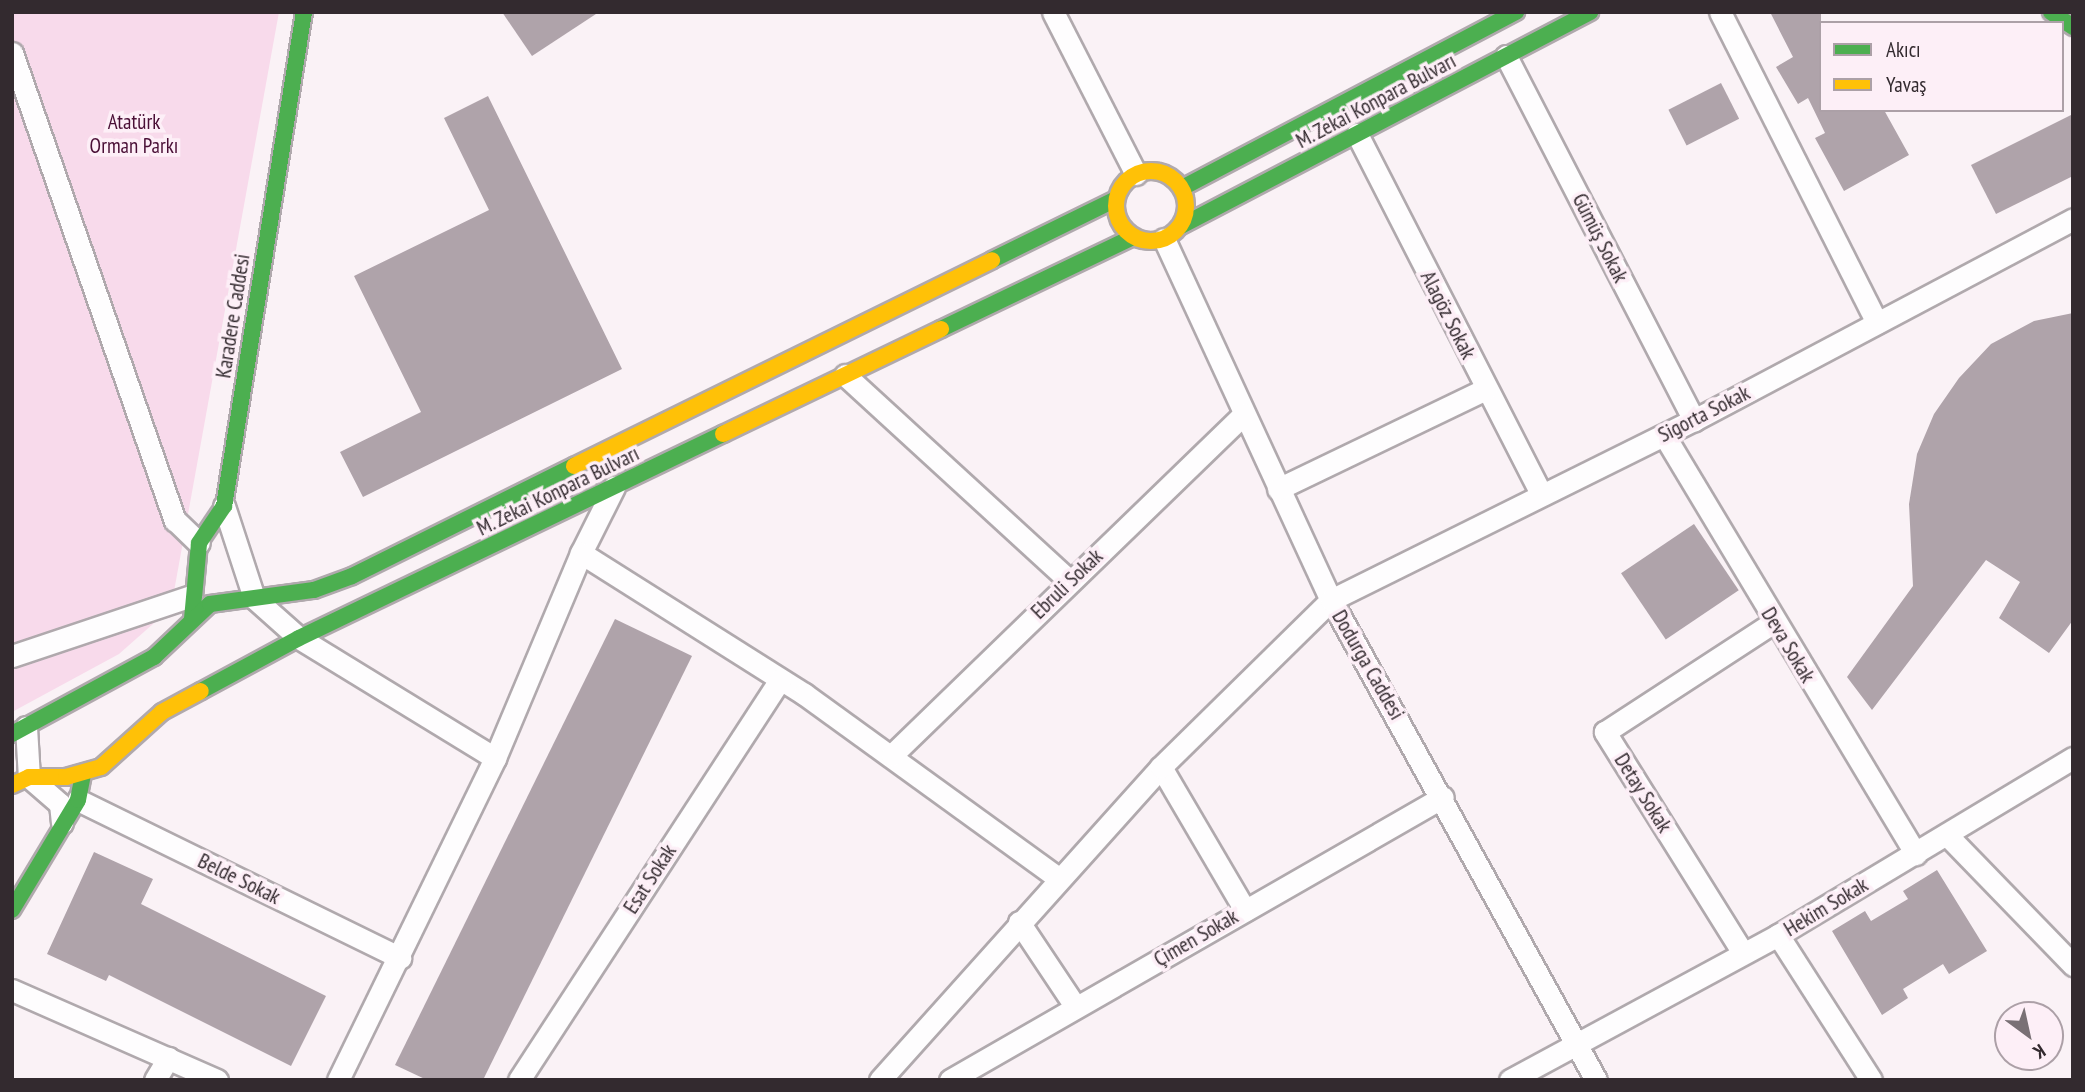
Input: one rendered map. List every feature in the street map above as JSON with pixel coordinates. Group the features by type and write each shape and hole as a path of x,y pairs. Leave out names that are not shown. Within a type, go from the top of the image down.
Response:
{"main road":[{"name":"Karadere Caddesi","path":"192,620 191,596 199,543 224,506 304,12"},
{"name":"M. Zekai Konpara Bulvarı","path":"1182,188 1516,12"},
{"name":"M. Zekai Konpara Bulvarı","path":"1172,232 1590,12"},
{"path":"2051,12 2073,27"},
{"path":"1164,173 1182,188 1187,208 1172,232 1145,242 1133,237 1117,218 1116,199 1123,184 1136,174 1164,173"},
{"name":"M. Zekai Konpara Bulvarı","path":"19,731 154,657 210,604 314,590 352,576 1116,199"},
{"name":"M. Zekai Konpara Bulvarı","path":"20,781 83,775 101,768 162,712 299,638 1133,237"},
{"path":"12,910 78,800 83,775"}],"street":[{"path":"1053,12 1136,174"},
{"path":"1720,12 1877,323"},
{"path":"12,52 175,520 199,543"},
{"name":"Gümüş Sokak","path":"1506,56 1694,420"},
{"name":"Alagöz Sokak","path":"1357,134 1541,494"},
{"name":"Sigorta Sokak","path":"880,1080 1058,878 1161,767 1331,600 1694,420 2073,219"},
{"name":"Dodurga Caddesi","path":"1172,232 1244,414 1331,600 1443,797 1573,1043 1596,1080"},
{"path":"845,375 1070,581"},
{"path":"1278,489 1486,388"},
{"name":"Ebruli Sokak","path":"892,755 1244,414"},
{"name":"Deva Sokak","path":"1664,435 1774,622 1916,854"},
{"path":"338,1080 400,958 495,758 581,553 614,487"},
{"path":"224,506 254,598 299,638 495,758"},
{"path":"581,553 780,679 892,755 1058,878"},
{"path":"12,656 191,596"},
{"name":"Detay Sokak","path":"1743,953 1605,732 1774,622"},
{"name":"Esat Sokak","path":"519,1080 780,679"},
{"path":"19,731 20,781 60,804 62,823"},
{"name":"Hekim Sokak","path":"1510,1080 1573,1043 1778,935 1948,836 2073,758"},
{"path":"1161,767 1245,910"},
{"name":"Çimen Sokak","path":"950,1080 1443,797"},
{"name":"Belde Sokak","path":"78,800 400,958"},
{"path":"1948,836 2073,965"},
{"path":"1019,922 1075,1006"},
{"path":"1778,935 1871,1080"},
{"path":"12,990 217,1080"},
{"path":"155,1080 168,1058"}],"green space":[{"name":"Atatürk Orman Parkı","path":"12,12 279,12 171,608 119,654 12,712"}],"building":[{"path":"502,12 599,12 532,56"},
{"path":"1770,12 1821,12 1819,112 1885,112 1909,155 1844,191 1815,138 1825,133 1808,98 1798,104 1776,67 1793,57"},
{"path":"1721,83 1739,119 1687,145 1668,110"},
{"path":"488,96 622,369 363,497 340,452 421,412 354,276 489,210 444,118"},
{"path":"2073,114 2073,176 1996,214 1971,165"},
{"path":"2073,313 2073,620 2049,653 1999,618 2020,582 1986,560 1872,710 1847,677 1913,586 1909,504 1917,454 1934,414 1959,378 1991,344 2034,321"},
{"path":"1694,524 1739,590 1666,640 1621,573"},
{"path":"615,619 692,656 483,1080 427,1080 395,1065"},
{"path":"94,852 153,879 141,904 326,996 291,1066 109,975 106,981 47,954"},
{"path":"1937,870 1987,951 1949,974 1943,964 1903,989 1908,998 1882,1015 1832,931 1865,911 1871,921 1908,899 1903,891"}],"traffic: fast":[{"path":"192,619 199,543 224,506 304,12"},
{"path":"1182,188 1516,12"},
{"path":"1181,226 1590,12"},
{"path":"2051,12 2073,27"},
{"path":"992,260 1116,199"},
{"path":"941,329 1133,237"},
{"path":"201,691 299,638 723,434"},
{"path":"12,734 154,657 210,604 314,590 352,576 574,466"},
{"path":"12,910 78,800 83,775"}],"traffic: slow":[{"path":"1144,171 1158,171 1171,176 1181,186 1186,206 1181,226 1171,236 1158,241 1144,241 1131,236 1121,226 1116,213 1116,199 1121,186 1131,176 1144,171"},
{"path":"574,466 992,260"},
{"path":"723,434 941,329"},
{"path":"12,785 29,777 66,777 101,767 162,712 201,691"}]}
